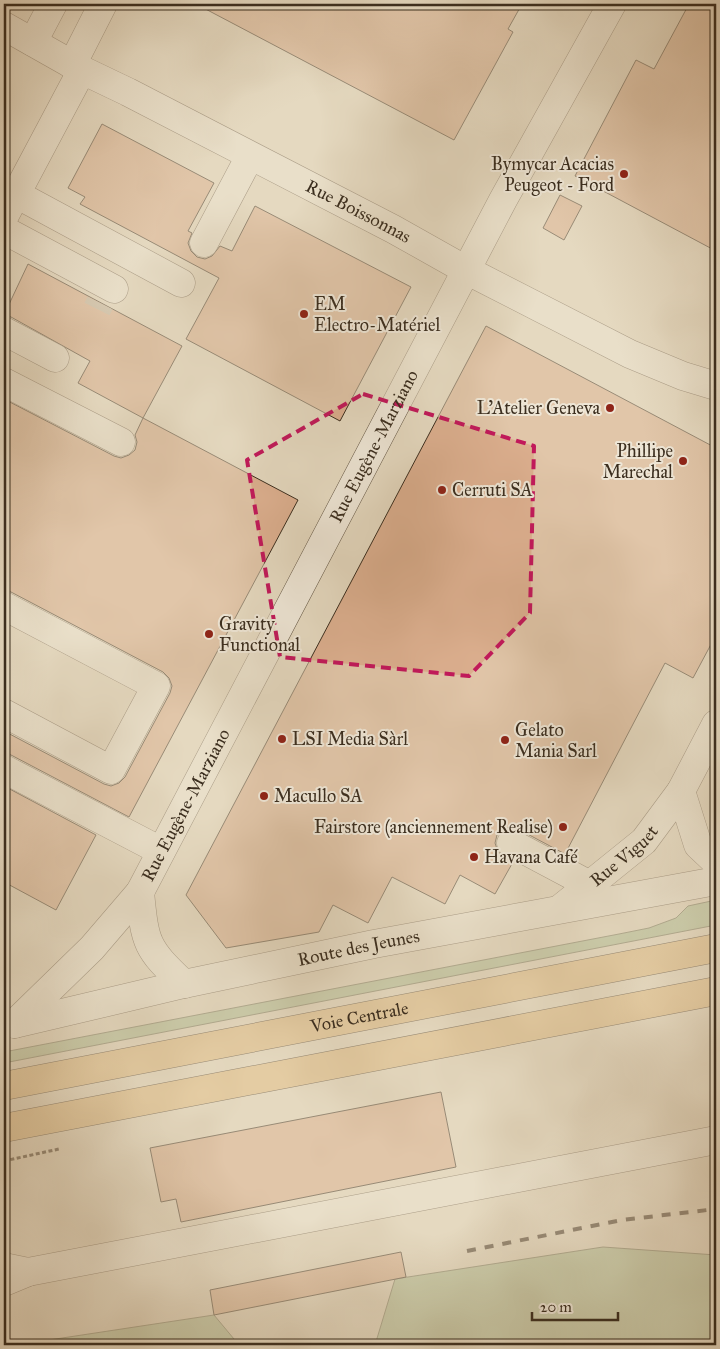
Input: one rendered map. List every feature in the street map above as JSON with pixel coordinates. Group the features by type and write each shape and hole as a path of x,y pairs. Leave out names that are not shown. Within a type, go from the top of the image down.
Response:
{"main road":[{"name":"Voie Centrale","path":"4,1086 716,948"},
{"path":"4,1128 716,991"}],"street":[{"path":"33,42 53,4"},
{"path":"4,217 77,67 102,4"},
{"name":"Rue Eugène-Marziano","path":"9,1025 89,951 140,892 466,270 612,4"},
{"name":"Rue Boissonnas","path":"4,26 77,67 393,229 466,270 630,354 683,376 716,386"},
{"path":"200,236 244,153"},
{"path":"16,194 182,283"},
{"path":"4,230 107,296 99,296 4,245"},
{"path":"4,330 55,358"},
{"path":"4,382 121,442"},
{"path":"4,606 156,686 111,770 4,713"},
{"name":"Rue Viguet","path":"557,911 644,841 681,791 716,724"},
{"path":"4,769 161,851"},
{"path":"681,791 698,844 716,862"},
{"path":"511,843 590,885"},
{"name":"Route des Jeunes","path":"9,1025 184,984 374,944 716,881"},
{"name":"Rue Eugène-Marziano","path":"140,892 143,929 149,944 156,957 184,984"},
{"path":"12,1274 716,1140"}],"path":[{"path":"4,1161 63,1148"}],"highlighted area":[{"path":"363,394 534,446 530,613 469,676 280,657 247,460"}],"green space":[{"path":"716,900 716,925 4,1063 4,1052 649,928 676,918 688,906"},
{"path":"603,1247 716,1255 716,1345 375,1345 395,1279"},
{"path":"214,1315 239,1345 16,1345"}],"building":[{"path":"196,4 522,4 508,29 513,32 454,140"},
{"path":"689,4 716,4 716,251 575,176 636,60 654,69"},
{"path":"102,124 214,183 188,231 192,233 188,243 191,251 197,257 205,259 212,256 220,246 232,251 255,206 411,287 340,421 186,339 219,278 80,204 85,197 68,188"},
{"path":"560,195 582,206 564,240 543,228"},
{"path":"28,264 182,346 143,418 78,383 90,361 11,317 4,315"},
{"path":"486,326 716,448 716,635 693,678 665,663 565,854 518,829 510,827 502,830 497,835 495,843 498,852 513,862 495,894 460,875 445,904 392,877 368,923 333,905 319,932 226,948 186,895"},
{"path":"4,399 121,458 135,450 137,442 135,435 143,418 298,500 129,817 4,753 4,731 104,784 111,786 119,783 125,777 172,686 169,678 163,672 4,590"},
{"path":"4,786 96,835 56,910 4,882"},
{"path":"441,1092 456,1167 181,1222 176,1199 161,1202 150,1148"},
{"path":"401,1252 406,1277 214,1315 210,1290"}],"tunnel":[{"path":"97,309 100,303"}],"railway":[{"path":"467,1251 622,1220 716,1209"}],"place":[{"name":"Bymycar Acacias Peugeot - Ford","path":"624,174"},
{"name":"EM Electro-Matériel","path":"304,314"},
{"name":"L'Atelier Geneva","path":"610,408"},
{"name":"Phillipe Marechal","path":"683,461"},
{"name":"Cerruti SA","path":"442,490"},
{"name":"Gravity Functional","path":"209,634"},
{"name":"LSI Media Sàrl","path":"282,739"},
{"name":"Gelato Mania Sarl","path":"505,740"},
{"name":"Macullo SA","path":"264,796"},
{"name":"Fairstore (anciennement Realise)","path":"563,827"},
{"name":"Havana Café","path":"474,857"}]}
